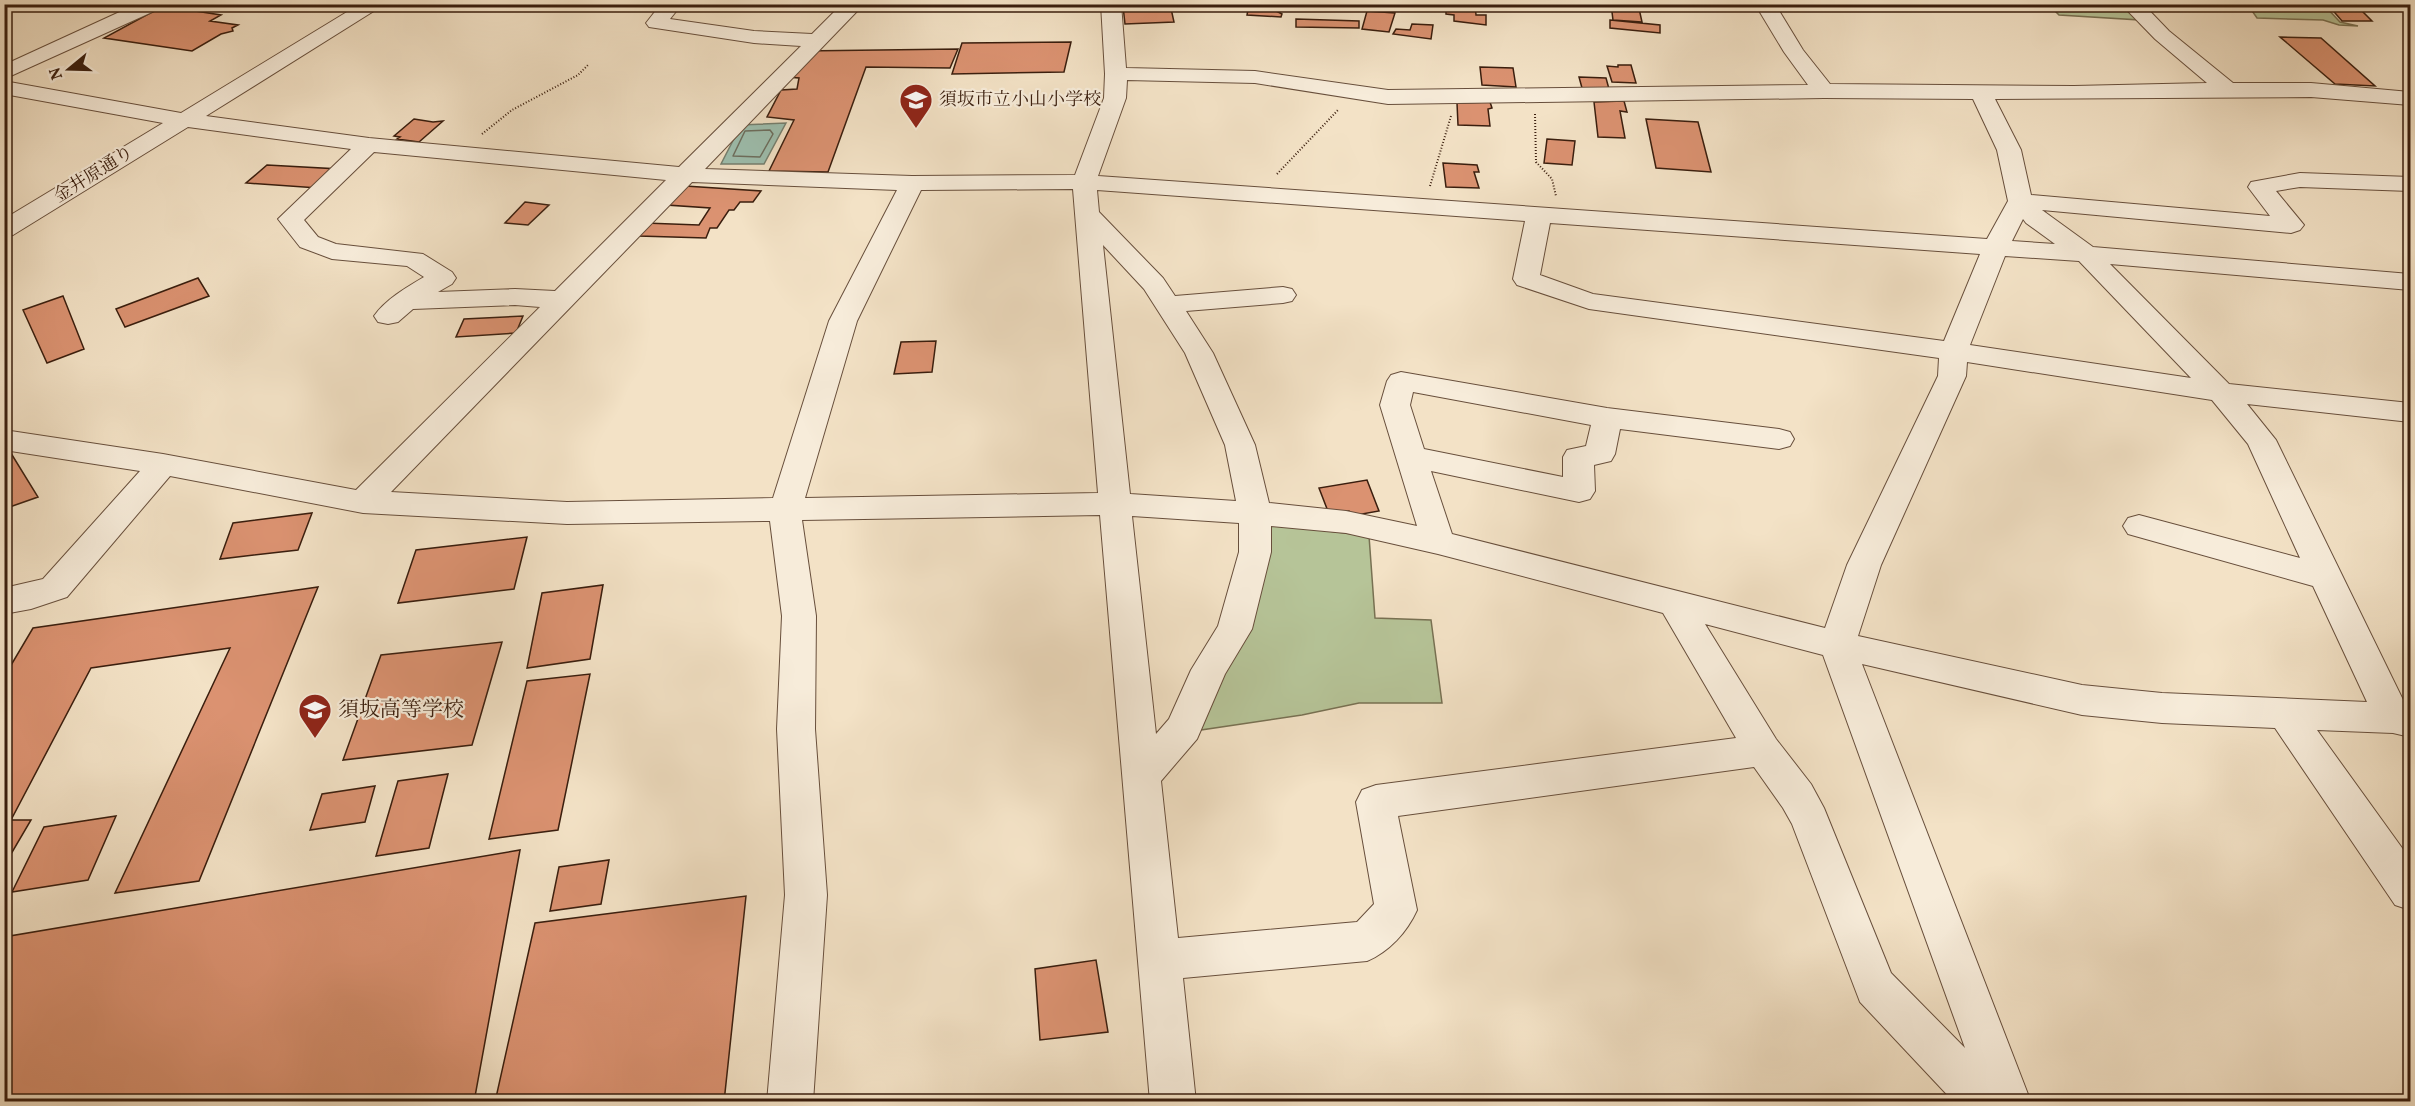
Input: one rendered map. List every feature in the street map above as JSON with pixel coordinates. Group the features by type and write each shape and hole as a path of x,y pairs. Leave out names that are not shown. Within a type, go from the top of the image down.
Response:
{"street":[{"path":"4,73 154,4"},
{"name":"金井原通り","path":"4,230 375,4"},
{"path":"672,4 656,22 754,37 818,41"},
{"path":"363,501 854,4"},
{"path":"1111,4 1116,74 1115,98 1084,182 1160,960 1178,1098"},
{"path":"1765,4 1794,52 1824,91"},
{"path":"2131,4 2162,35 2228,89"},
{"path":"1116,74 1255,77 1388,98 1824,91 2074,93 2228,89 2311,90 2410,98"},
{"path":"4,87 183,120 369,145 685,175 912,183 1084,182 2086,254 2410,282"},
{"path":"1981,92 2009,150 2020,201 2035,218 2086,254 2221,392 2261,440 2326,577 2402,720"},
{"path":"369,145 290,219 309,242 332,251 414,259 444,278 397,309 515,297 561,300"},
{"path":"2020,201 2291,225 2260,187 2300,180 2410,183"},
{"path":"789,1101 806,895 796,729 799,616 785,510 843,321 912,183"},
{"path":"2008,1101 1837,645 1864,565 1952,376 1954,351 1995,249 2020,201"},
{"path":"1087,214 1154,284 1199,353 1240,445 1255,513 1255,552 1235,629 1209,670 1184,728 1142,778"},
{"path":"1550,216 1526,279 1588,301 1954,351 2221,392 2410,412"},
{"path":"1167,305 1283,295"},
{"path":"1438,542 1395,405 1401,381 1607,418 1779,438"},
{"path":"1411,457 1579,491 1578,457 1600,454 1607,418"},
{"path":"4,440 163,464 363,501 483,510 567,513 1114,504 1255,513 1346,522 1438,542 1837,645 2082,700 2162,708 2402,720"},
{"path":"4,601 31,596 55,588 163,464"},
{"path":"2139,526 2326,577"},
{"path":"1674,603 1763,750 1797,795 1810,820 1875,987 1973,1088 1994,1101"},
{"path":"2285,713 2410,892"},
{"path":"1160,960 1367,941 1396,910 1376,802 1763,750"}],"path":[{"path":"456,155 512,110 578,75 589,64"},
{"path":"1258,195 1354,92"},
{"path":"1535,96 1536,162 1552,179 1550,216"},
{"path":"1423,207 1455,97"}],"shaded area":[{"path":"2049,5 2125,5 2141,20 2059,15"},
{"path":"2248,5 2324,5 2340,22 2358,26 2339,25 2323,20 2257,18"},
{"path":"1265,523 1369,536 1375,618 1431,620 1442,703 1359,703 1302,715 1194,731"}],"water":[{"path":"786,123 764,164 721,164 741,125"}],"building":[{"path":"1170,4 1174,22 1125,24 1123,6"},
{"path":"1249,4 1273,4 1273,8 1282,14 1281,17 1247,15"},
{"path":"1379,4 1407,4 1408,8 1380,8"},
{"path":"1446,4 1475,4 1476,15 1486,15 1486,25 1454,21 1454,15 1446,14"},
{"path":"1611,4 1638,4 1642,22 1613,20"},
{"path":"163,6 221,15 210,21 238,25 232,28 233,31 221,34 192,51 104,38"},
{"path":"2329,6 2360,9 2372,21 2342,21"},
{"path":"1367,11 1395,13 1389,32 1362,29"},
{"path":"1296,19 1359,21 1359,28 1296,27"},
{"path":"1610,20 1660,25 1660,33 1610,28"},
{"path":"1412,24 1433,25 1431,39 1393,34 1396,29 1410,30"},
{"path":"2280,37 2321,38 2375,86 2335,84"},
{"path":"1071,42 1064,72 952,74 962,43"},
{"path":"958,49 950,68 866,67 828,172 769,171 794,120 767,117 781,90 797,89 799,78 788,77 801,51"},
{"path":"1618,65 1631,65 1636,83 1612,82 1607,66 1618,67"},
{"path":"1480,67 1513,68 1516,87 1482,85"},
{"path":"1579,77 1606,78 1609,89 1582,88"},
{"path":"1624,101 1627,112 1620,111 1625,138 1598,137 1594,102"},
{"path":"1490,102 1492,108 1488,109 1490,126 1458,125 1457,103"},
{"path":"414,119 443,121 419,142 397,139 400,137 394,136"},
{"path":"1646,119 1698,122 1711,172 1656,168"},
{"path":"1547,139 1575,141 1572,165 1544,163"},
{"path":"1443,163 1477,165 1479,172 1474,172 1479,188 1446,187"},
{"path":"267,165 339,169 318,188 246,183"},
{"path":"685,186 761,191 753,202 740,202 734,210 729,210 717,228 710,228 706,238 639,236 645,223 699,225 710,208 667,205"},
{"path":"525,202 549,205 528,225 505,223"},
{"path":"198,278 209,296 125,327 116,309"},
{"path":"63,296 84,349 47,363 23,310"},
{"path":"523,316 516,333 456,337 464,319"},
{"path":"936,341 932,372 894,374 901,342"},
{"path":"9,450 38,497 4,509 4,453"},
{"path":"1367,480 1379,511 1351,516 1349,511 1329,514 1319,488"},
{"path":"312,513 298,550 220,559 233,523"},
{"path":"527,537 514,589 398,603 416,550"},
{"path":"603,585 590,659 527,668 542,593"},
{"path":"318,587 199,881 115,893 230,648 91,668 11,820 31,820 4,866 4,677 33,628"},
{"path":"502,642 472,745 343,760 381,655"},
{"path":"590,674 558,830 489,839 527,681"},
{"path":"448,774 429,848 376,856 398,781"},
{"path":"375,786 365,822 310,830 322,794"},
{"path":"116,816 88,880 12,892 44,827"},
{"path":"520,850 474,1102 4,1102 4,937"},
{"path":"609,860 601,904 550,911 559,867"},
{"path":"746,896 724,1102 495,1102 535,923"},
{"path":"1096,960 1108,1032 1040,1040 1035,969"}],"place":[{"name":"須坂市立小山小学校","path":"916,129"},
{"name":"須坂高等学校","path":"315,739"}]}
